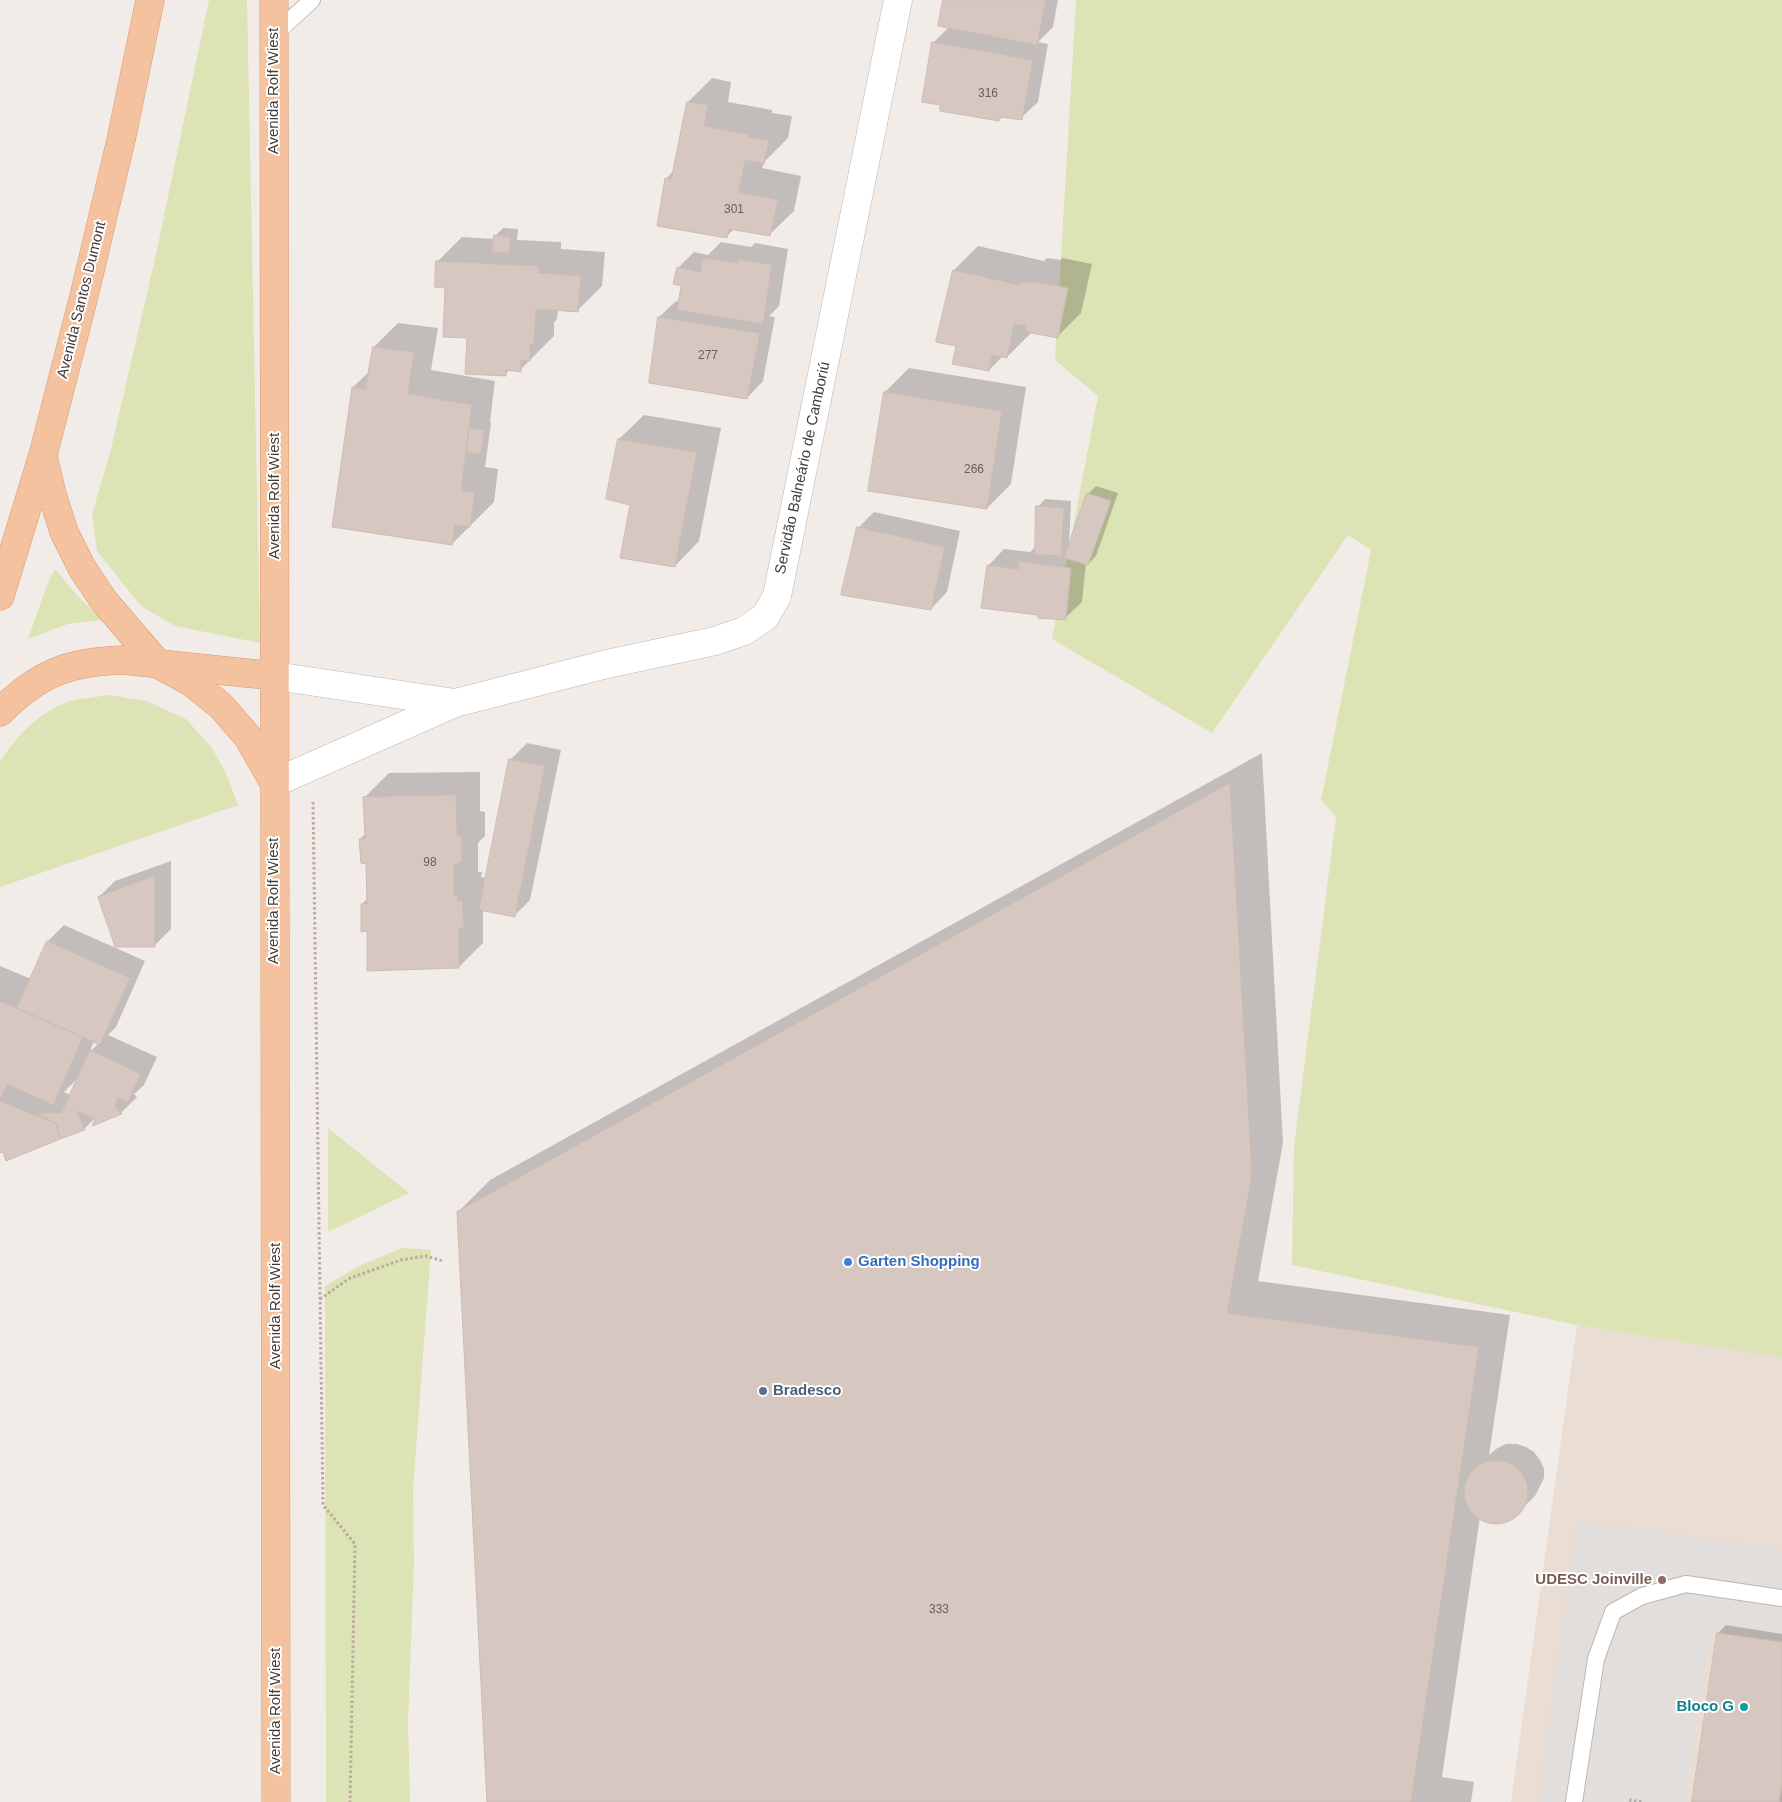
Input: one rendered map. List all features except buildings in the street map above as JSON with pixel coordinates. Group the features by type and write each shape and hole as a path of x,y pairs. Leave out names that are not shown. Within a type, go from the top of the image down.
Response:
{"main road":[{"name":"Avenida Santos Dumont","path":"0,596 43,455 84,296 121,140 150,0"},
{"name":"Avenida Rolf Wiest","path":"274,0 276,1802"},
{"path":"43,455 52,494 64,532 82,568 104,601 158,664 191,682 222,706 248,737 274,783"},
{"path":"0,712 28,686 50,674 71,666 97,661 122,660 275,676"}],"street":[{"name":"Servidão Balneário de Camboriú","path":"274,783 455,703 607,664 715,642 744,631 765,617 777,596 898,0"},
{"name":"Servidão Balneário de Camboriú","path":"275,676 455,703"}],"lane":[{"path":"274,35 312,0"},
{"path":"1574,1802 1596,1659 1613,1612 1642,1596 1686,1584 1782,1598"}],"path":[{"path":"317,764 313,783 323,1505 355,1544 350,1802"},
{"path":"320,1299 350,1278 401,1260 426,1256 443,1261"},
{"path":"1629,1800 1643,1802"}],"shaded area":[{"name":"UDESC Joinville","path":"1577,1325 1782,1358 1782,1802 1511,1802"},
{"path":"1577,1521 1782,1550 1782,1638 1710,1629 1685,1802 1539,1802"}],"green space":[{"path":"209,0 247,0 260,643 175,626 141,606 97,551 92,514 110,453 155,259"},
{"path":"1076,0 1782,0 1782,1358 1577,1325 1292,1265 1294,1146 1336,817 1321,800 1371,550 1348,535 1212,733 1052,639 1098,396 1055,360"},
{"path":"55,569 75,593 102,620 68,624 28,639 47,585"},
{"path":"109,695 146,701 186,719 212,748 226,773 238,805 0,887 0,762 22,733 52,709 74,700"},
{"path":"328,1128 409,1193 328,1232"},
{"path":"402,1248 431,1250 413,1489 414,1563 408,1721 410,1802 326,1802 325,1286 359,1266"}],"place":[{"name":"Garten Shopping","path":"848,1262"},
{"name":"Bradesco","path":"763,1391"},
{"name":"UDESC Joinville","path":"1662,1580"},
{"name":"Bloco G","path":"1744,1707"}]}
